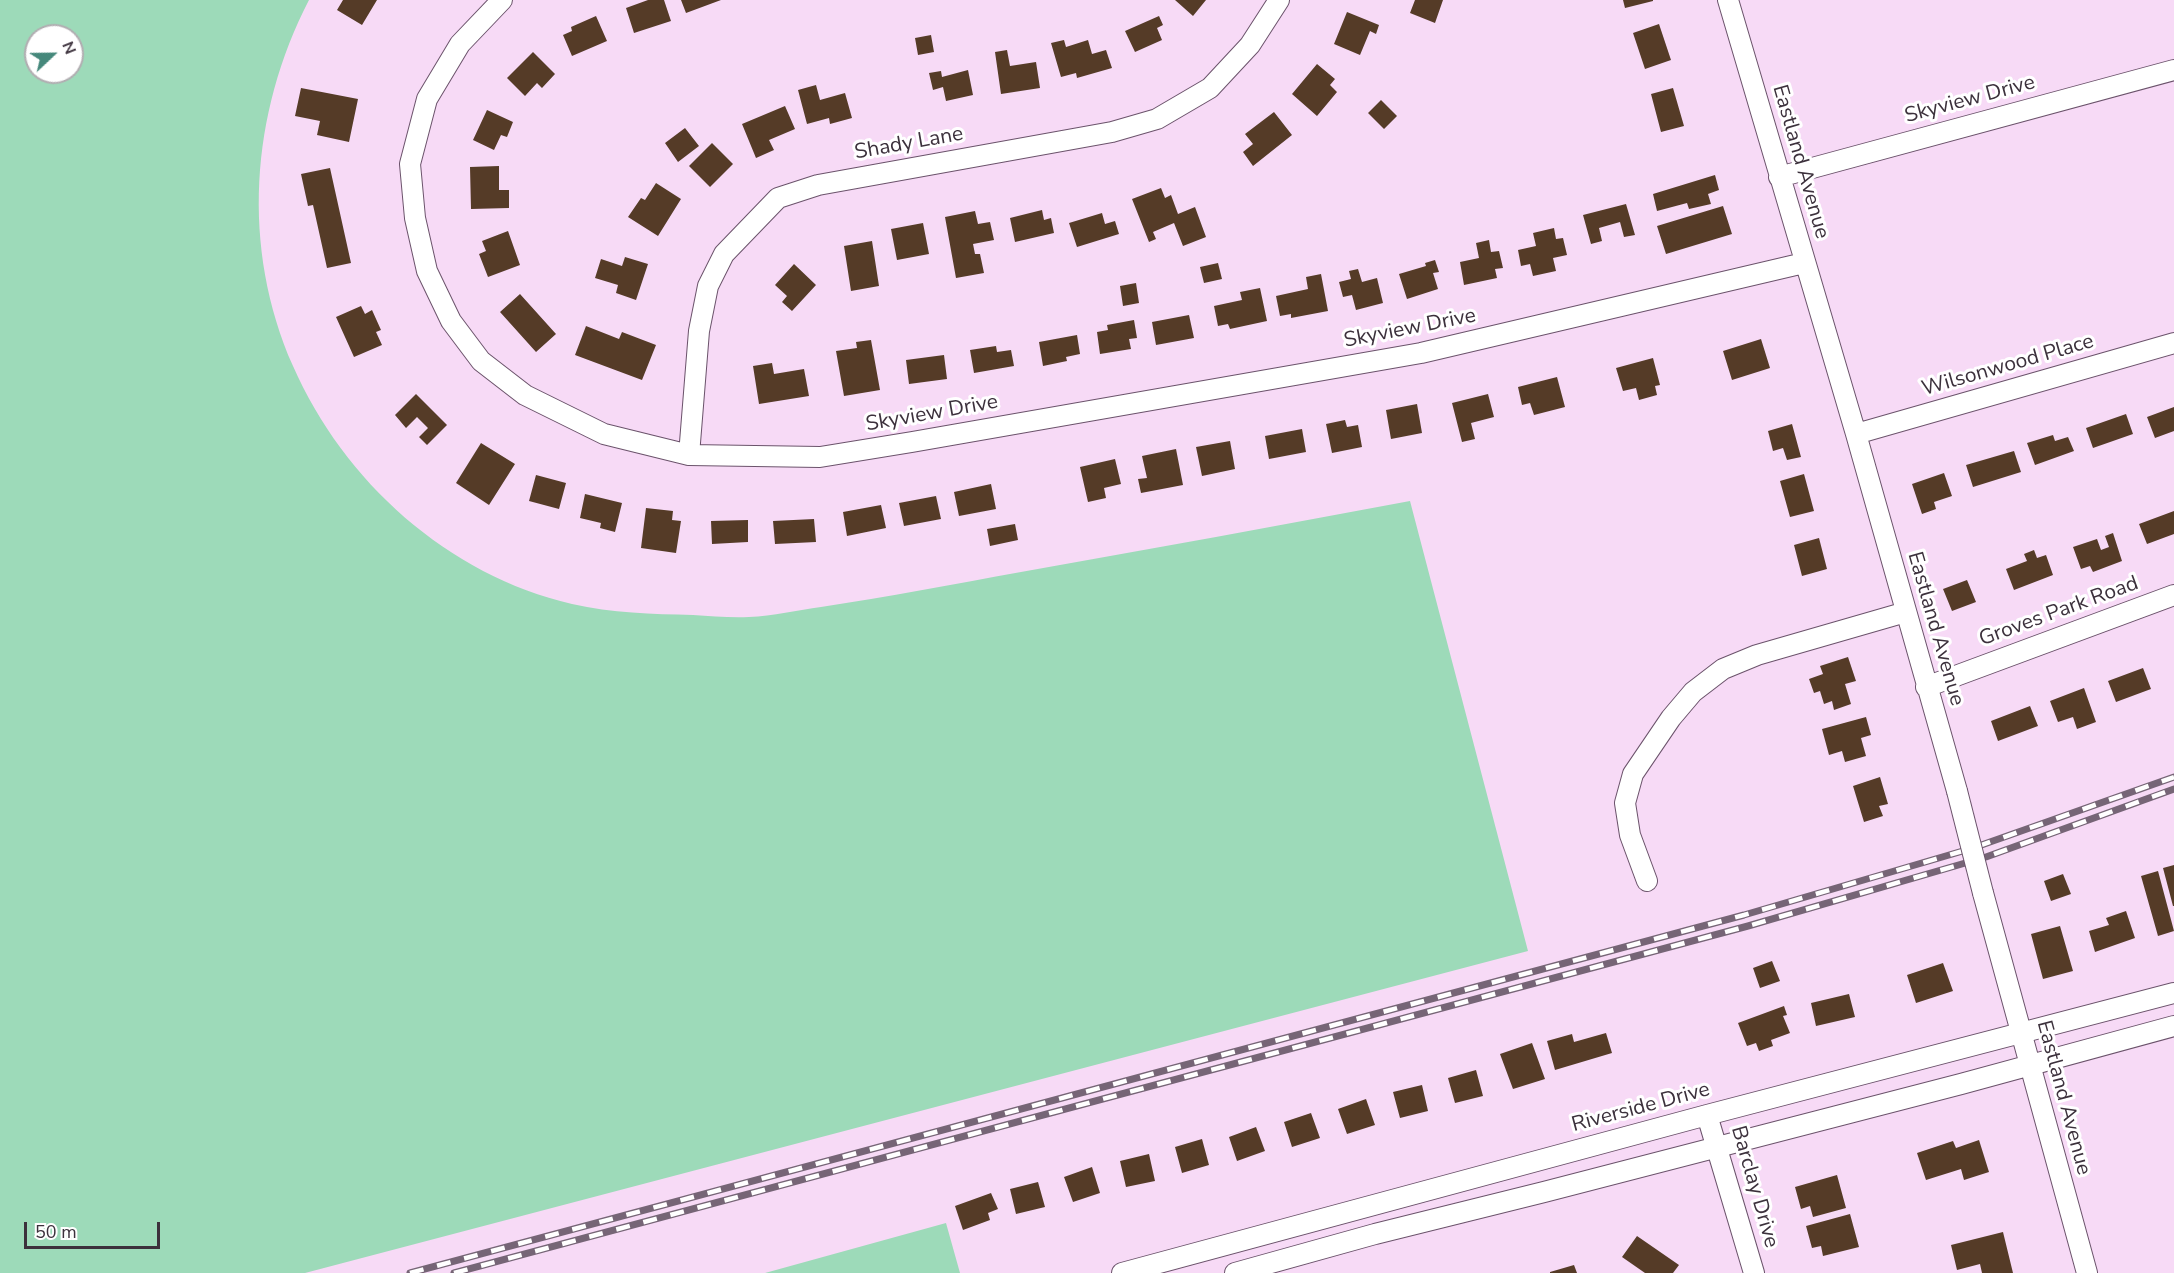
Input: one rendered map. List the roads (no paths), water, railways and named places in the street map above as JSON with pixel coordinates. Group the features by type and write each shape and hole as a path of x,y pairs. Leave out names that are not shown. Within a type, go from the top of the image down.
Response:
{"street":[{"name":"Skyview Drive","path":"502,0 460,44 427,99 410,164 415,218 427,271 450,321 475,353 525,395 604,434 689,455 820,457 924,440 1421,353 1804,262"},
{"name":"Shady Lane","path":"689,455 699,331 708,286 724,254 778,198 818,185 1112,132 1157,119 1210,88 1250,45 1279,0"},
{"name":"Eastland Avenue","path":"1728,0 1856,434 1957,791 2029,1066 2087,1273"},
{"name":"Skyview Drive","path":"1779,177 2174,70"},
{"name":"Wilsonwood Place","path":"1856,434 2174,343"},
{"name":"Groves Park Road","path":"1926,687 2174,596"},
{"path":"1647,881 1630,834 1624,802 1633,774 1671,718 1693,692 1723,669 1757,655 1906,612"},
{"name":"Riverside Drive","path":"1122,1273 1707,1115 2174,993"},
{"path":"1235,1273 1376,1234 2029,1066 2174,1026"},
{"name":"Barclay Drive","path":"1707,1115 1754,1273"}],"railway":[{"path":"410,1273 1744,915 1973,848 2174,777"},
{"path":"454,1273 1748,926 1986,857 2174,789"}]}
